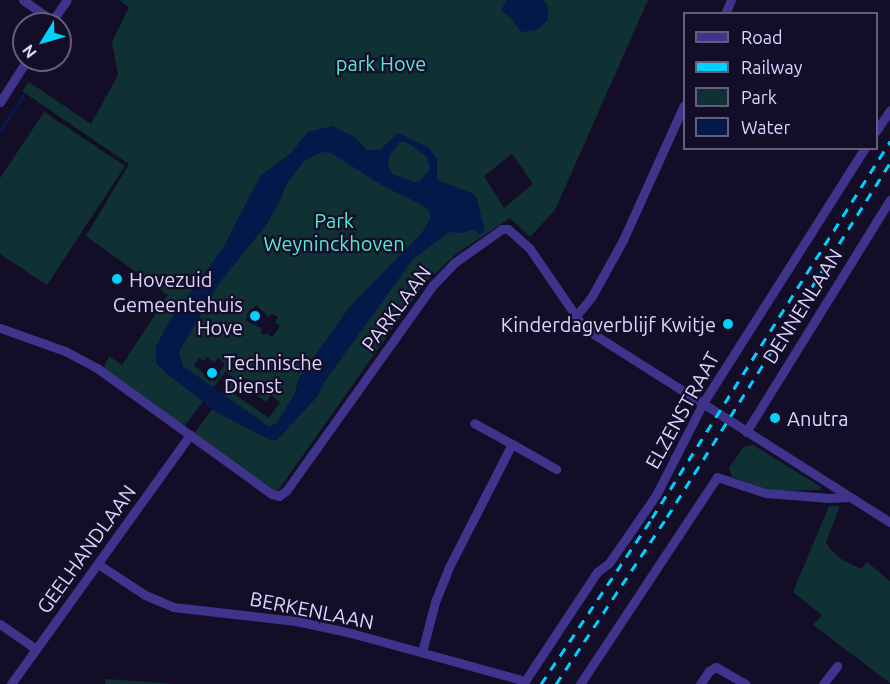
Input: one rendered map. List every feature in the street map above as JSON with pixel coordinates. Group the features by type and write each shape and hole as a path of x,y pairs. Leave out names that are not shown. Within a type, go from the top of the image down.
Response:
{"street":[{"path":"23,0 39,12"},
{"path":"0,102 19,72"},
{"path":"576,316 592,296 624,240 683,107"},
{"path":"878,128 890,110"},
{"name":"ELZENSTRAAT","path":"524,683 597,572 609,563 656,495 703,403 864,150"},
{"name":"DENNENLAAN","path":"746,432 890,200"},
{"name":"PARKLAAN","path":"190,435 272,494 279,496 286,491 433,285 454,263 502,229 508,229 530,249 584,328 890,522"},
{"path":"0,327 65,351 97,368 190,435"},
{"path":"474,423 556,470"},
{"name":"GEELHANDLAAN","path":"11,684 190,435"},
{"path":"422,652 435,602 448,569 513,444"},
{"path":"580,684 717,477 766,493 829,498 848,497"},
{"name":"BERKENLAAN","path":"98,564 145,595 173,607 296,621 422,652 524,683"},
{"path":"0,624 36,649"},
{"path":"823,684 837,666"},
{"path":"700,684 709,671 716,667 745,684"}],"green space":[{"path":"119,0 648,0 555,210 530,237 510,218 456,254 424,284 277,492 193,435 235,378 225,372 184,427 104,368 109,356 122,365 168,295 86,236 129,164 22,91 29,82 91,124 118,75 112,42 129,7","holes":["512,154 533,184 504,208 484,176","256,305 269,317 272,314 278,317 275,322 280,326 272,337 266,333 264,335 260,333 262,329 245,320","207,357 214,363 218,358 225,364 214,380 194,366 199,358 204,361","245,378 254,383 249,390 266,402 271,395 280,402 269,418 234,394"]},
{"path":"44,112 125,166 47,285 0,254 0,178"},
{"path":"753,445 821,487 820,490 774,491 732,477 729,468 743,447"},
{"path":"829,506 840,506 826,542 830,549 841,559 861,569 867,562 890,581 890,683 813,625 822,615 793,592"},
{"path":"106,679 175,684 105,684"}],"water":[{"path":"507,0 542,0 548,5 548,20 537,30 521,32 501,10"},
{"path":"332,126 355,137 367,150 380,150 398,133 428,147 437,159 437,180 474,194 485,231 479,235 474,229 462,233 450,232 413,259 323,384 318,396 277,440 270,440 216,412 167,374 156,363 156,347 168,323 223,248 260,176 291,153 308,132","holes":["400,142 406,142 427,157 430,169 421,180 415,182 393,174 388,167 390,155","322,152 331,153 383,186 420,204 429,211 431,218 421,234 351,305 299,378 294,395 276,424 268,426 183,366 179,352 220,282 267,224 287,183 304,161"]}],"waterway":[{"path":"0,131 24,94"}],"railway":[{"path":"541,684 652,518 890,141"},
{"path":"556,684 667,517 890,163"}],"place":[{"name":"Hovezuid","path":"117,279"},
{"name":"Gemeentehuis Hove","path":"255,316"},
{"name":"Kinderdagverblijf Kwitje","path":"728,324"},
{"name":"Technische Dienst","path":"212,373"},
{"name":"Anutra","path":"775,418"}],"park label":[{"name":"park Hove","path":"381,63"},
{"name":"Park Weyninckhoven","path":"334,232"}]}
